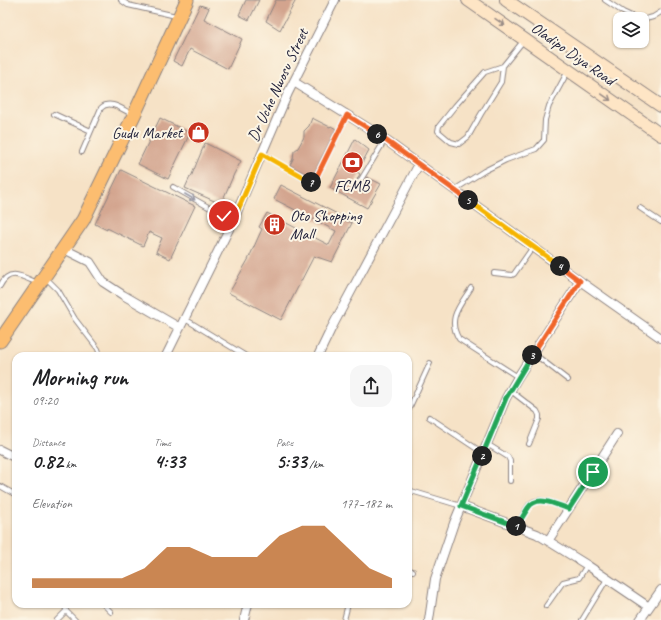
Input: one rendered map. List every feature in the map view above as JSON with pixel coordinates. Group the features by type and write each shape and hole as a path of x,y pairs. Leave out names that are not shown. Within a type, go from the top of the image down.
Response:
{"main road":[{"path":"0,341 83,220 134,115 187,0"},
{"name":"Oladipo Diya Road","path":"468,0 661,135"},
{"name":"Oladipo Diya Road","path":"506,0 661,106"}],"street":[{"name":"Dr Uche Nwosu Street","path":"168,352 233,221 294,82 335,0"},
{"path":"294,82 386,140 533,248 661,338"},
{"path":"320,352 419,164"},
{"path":"64,249 90,262 103,282 180,328"},
{"path":"429,620 435,579 454,523 510,390 580,281"},
{"path":"548,541 618,434"},
{"path":"0,450 12,456"},
{"path":"461,506 537,534 588,565 649,607"},
{"path":"640,620 661,590"},
{"path":"244,620 247,608"}],"lane":[{"path":"121,0 128,5 179,16"},
{"path":"605,0 623,12"},
{"path":"649,18 661,12"},
{"path":"503,66 485,72 439,126 438,132 451,142 459,144 468,137 501,82 503,66 524,40"},
{"path":"454,190 484,171 506,160 536,149 544,140 545,120 549,106 568,70"},
{"path":"82,152 101,108 105,104 109,103 134,115"},
{"path":"54,114 91,131"},
{"path":"262,154 310,182 314,182 347,115"},
{"path":"357,186 386,140"},
{"path":"173,187 233,221"},
{"path":"640,208 661,222"},
{"path":"494,273 514,274 533,248"},
{"path":"0,286 6,277 10,275 19,275 42,280 58,290 75,319 98,348 99,352"},
{"path":"471,288 456,313 453,322 454,332 458,338 518,377"},
{"path":"184,319 239,352"},
{"path":"533,353 568,380"},
{"path":"412,402 430,363"},
{"path":"510,390 537,411 539,415 540,419 529,444"},
{"path":"429,417 483,452"},
{"path":"487,444 508,457 510,460 510,481"},
{"path":"0,486 12,493"},
{"path":"412,491 461,506"},
{"path":"516,526 530,504 536,501 544,501 569,509"},
{"path":"546,606 563,582 579,578 588,565"},
{"path":"582,620 607,578"},
{"path":"66,608 66,611 75,620"},
{"path":"106,608 110,612"},
{"path":"344,620 347,608"},
{"path":"57,620 66,611"}],"building":[{"path":"246,0 259,0 249,20 239,15"},
{"path":"276,0 296,0 280,30 266,21"},
{"path":"200,5 209,8 204,19 242,39 228,69 190,49 182,66 173,61"},
{"path":"160,118 190,133 168,179 138,164"},
{"path":"312,118 336,129 312,177 290,165 293,159 294,151 298,148 304,137 304,131 309,126"},
{"name":"FCMB","path":"355,139 369,150 357,172 360,174 354,188 359,189 367,177 381,184 367,208 330,188"},
{"path":"205,143 241,161 221,204 185,188"},
{"path":"121,170 195,206 170,259 156,252 162,238 149,232 143,246 107,228 107,230 95,224"},
{"path":"281,185 352,223 332,262 314,256 281,320 229,293 248,260 262,229 259,227 267,213 329,245 336,231 274,199"}],"place":[{"name":"Gudu Market","path":"198,133"},
{"name":"FCMB","path":"352,163"},
{"name":"Oto Shopping Mall","path":"275,225"}],"route":[{"path":"224,216 233,221 262,154 310,182 314,182 347,115 373,131 580,281 506,398 461,506 516,526 530,504 536,501 544,501 569,509 593,472"}]}
